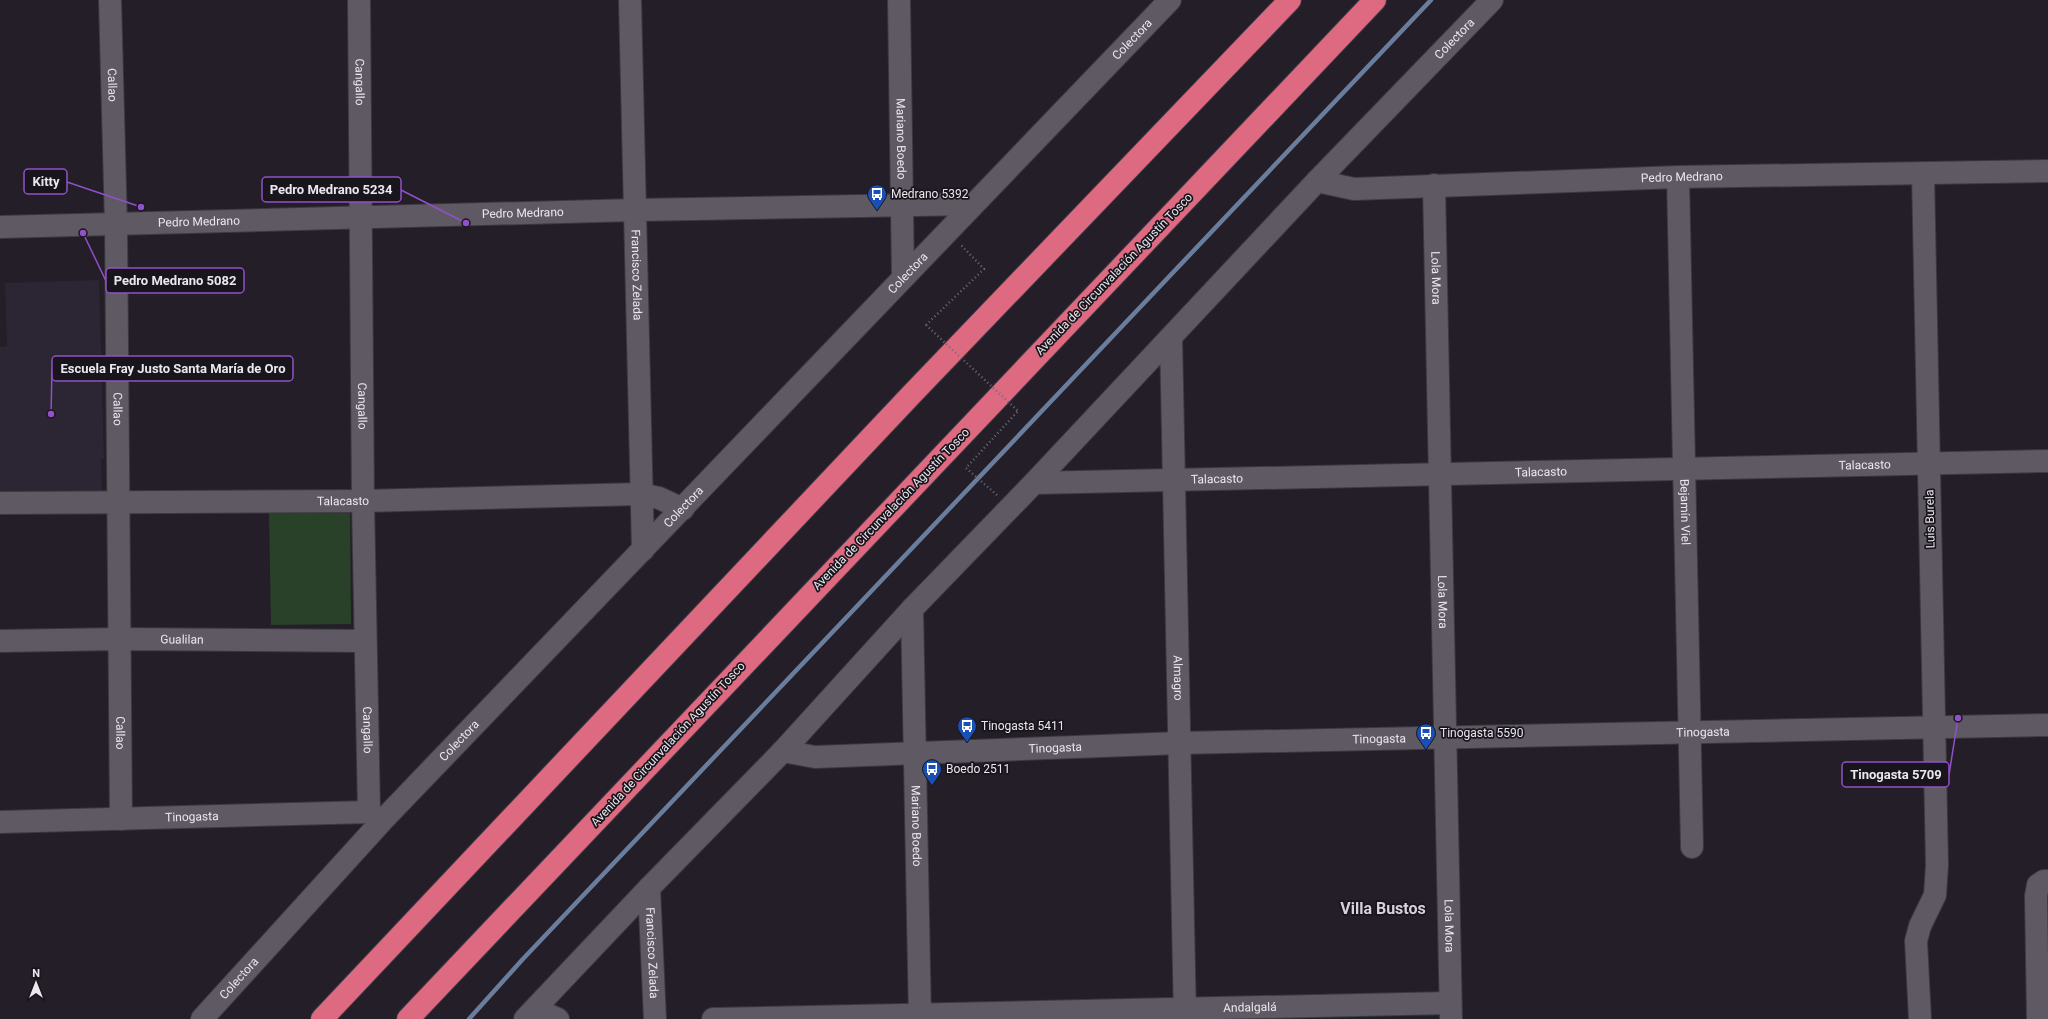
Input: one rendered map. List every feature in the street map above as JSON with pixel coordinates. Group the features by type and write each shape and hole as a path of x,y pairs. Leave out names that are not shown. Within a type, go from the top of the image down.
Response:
{"highway":[{"path":"322,1019 911,395 1290,0"},
{"name":"Avenida de Circunvalación Agustín Tosco","path":"408,1019 1376,0"}],"street":[{"name":"Callao","path":"110,0 116,225 121,818"},
{"name":"Cangallo","path":"359,0 359,218 365,640 375,817"},
{"name":"Francisco Zelada","path":"630,0 643,550"},
{"name":"Mariano Boedo","path":"900,0 903,277"},
{"name":"Colectora","path":"530,1014 649,888 783,751 912,609 1034,483 1171,336 1492,0"},
{"name":"Colectora","path":"202,1019 375,817 683,509 1167,2"},
{"name":"Pedro Medrano","path":"1318,181 1354,190 1434,185 1678,177 2048,171"},
{"name":"Luis Burela","path":"1920,1019 1916,941 1920,926 1935,895 1937,865 1923,173"},
{"name":"Bejamín Viel","path":"1678,177 1692,847"},
{"name":"Lola Mora","path":"1434,185 1451,1011"},
{"name":"Pedro Medrano","path":"0,227 635,210 973,204"},
{"name":"Almagro","path":"1171,336 1185,1014"},
{"name":"Talacasto","path":"1034,483 2048,461"},
{"name":"Talacasto","path":"0,503 363,501 641,494 659,498 683,509"},
{"name":"Mariano Boedo","path":"912,609 920,1017"},
{"name":"Gualilan","path":"0,641 119,639 365,640"},
{"name":"Tinogasta","path":"783,751 815,757 1180,743 2048,725"},
{"name":"Tinogasta","path":"0,822 121,818 375,817"},
{"path":"2041,1008 2036,896 2038,885 2044,881 2048,881"},
{"name":"Francisco Zelada","path":"649,888 655,1019"},
{"name":"Andalgalá","path":"713,1019 1451,1011"},
{"path":"530,1014 558,1019"}],"path":[{"path":"958,242 984,269 926,325 1018,412 966,468 1000,498"}],"shaded area":[{"path":"99,280 104,459 101,459 102,493 0,496 0,347 7,346 5,283"}],"green space":[{"path":"350,512 351,624 271,625 269,513"}],"waterway":[{"path":"469,1019 522,960 1431,0"}],"place":[{"name":"Kitty","path":"141,207"},
{"name":"Medrano 5392","path":"877,211"},
{"name":"Pedro Medrano 5234","path":"466,223"},
{"name":"Pedro Medrano 5082","path":"83,233"},
{"name":"Escuela Fray Justo Santa María de Oro","path":"51,414"},
{"name":"Tinogasta 5709","path":"1958,718"},
{"name":"Tinogasta 5411","path":"967,743"},
{"name":"Tinogasta 5590","path":"1426,750"},
{"name":"Boedo 2511","path":"932,786"}],"district":[{"name":"Villa Bustos","path":"1383,908"}]}
